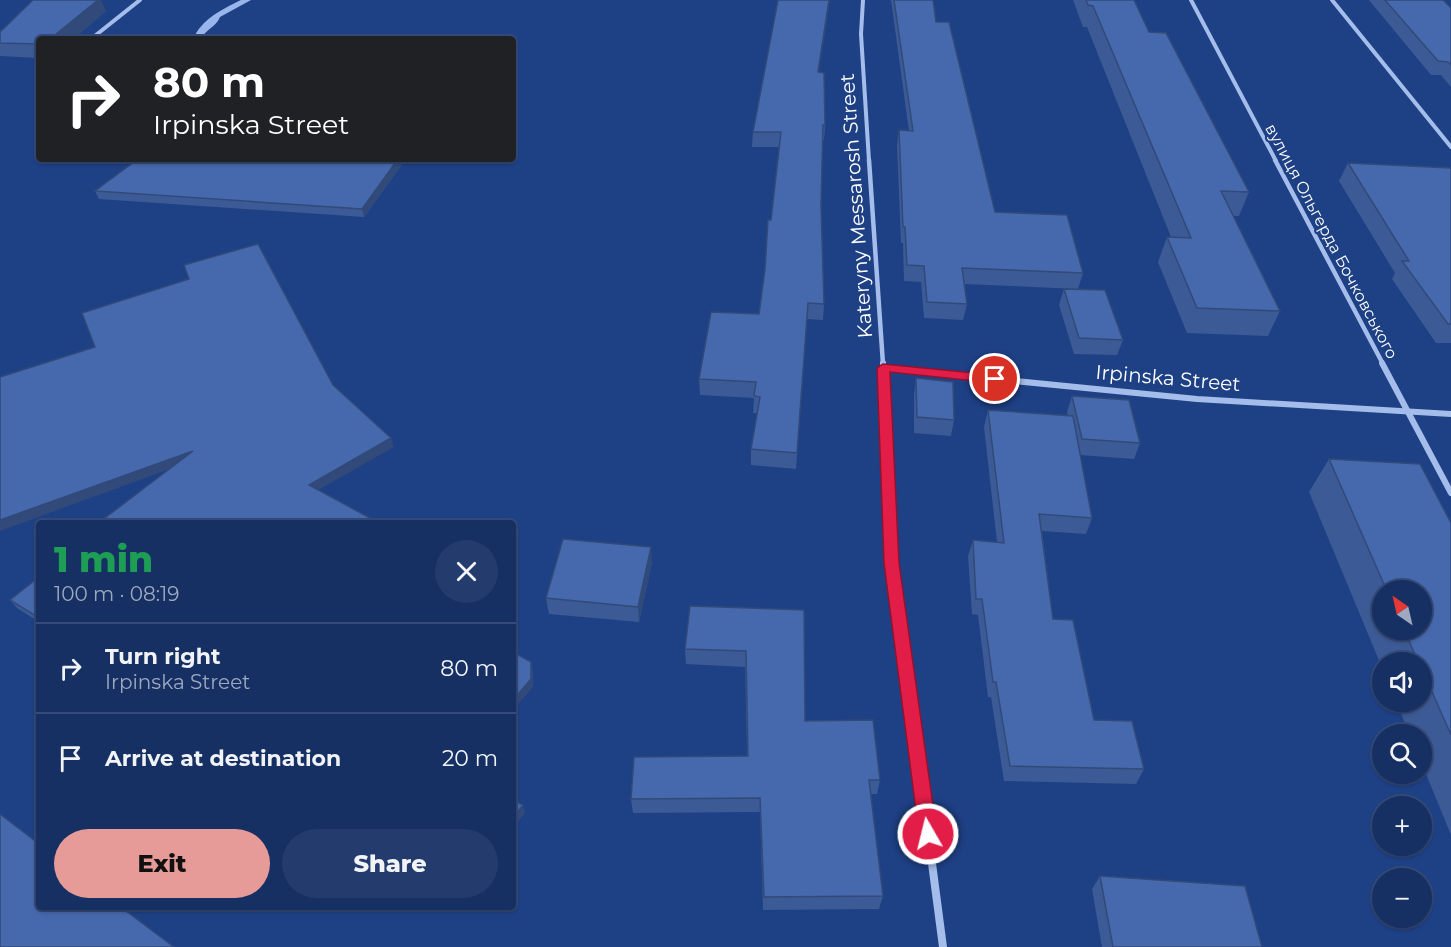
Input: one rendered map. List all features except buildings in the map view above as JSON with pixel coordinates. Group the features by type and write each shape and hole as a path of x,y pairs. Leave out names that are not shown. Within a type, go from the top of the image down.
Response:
{"street":[{"path":"95,36 140,0"},
{"name":"Kateryny Messarosh Street","path":"863,0 861,34 883,368 892,563 943,947"},
{"name":"вулиця Ольгерда Бочковського","path":"1191,0 1451,493"},
{"path":"1332,0 1451,147"},
{"name":"Irpinska Street","path":"883,368 1197,399 1451,414"}],"waterway":[{"path":"198,36 202,28 214,21 216,16 247,0"}],"route":[{"path":"928,834 892,563 883,368 995,379"}]}
